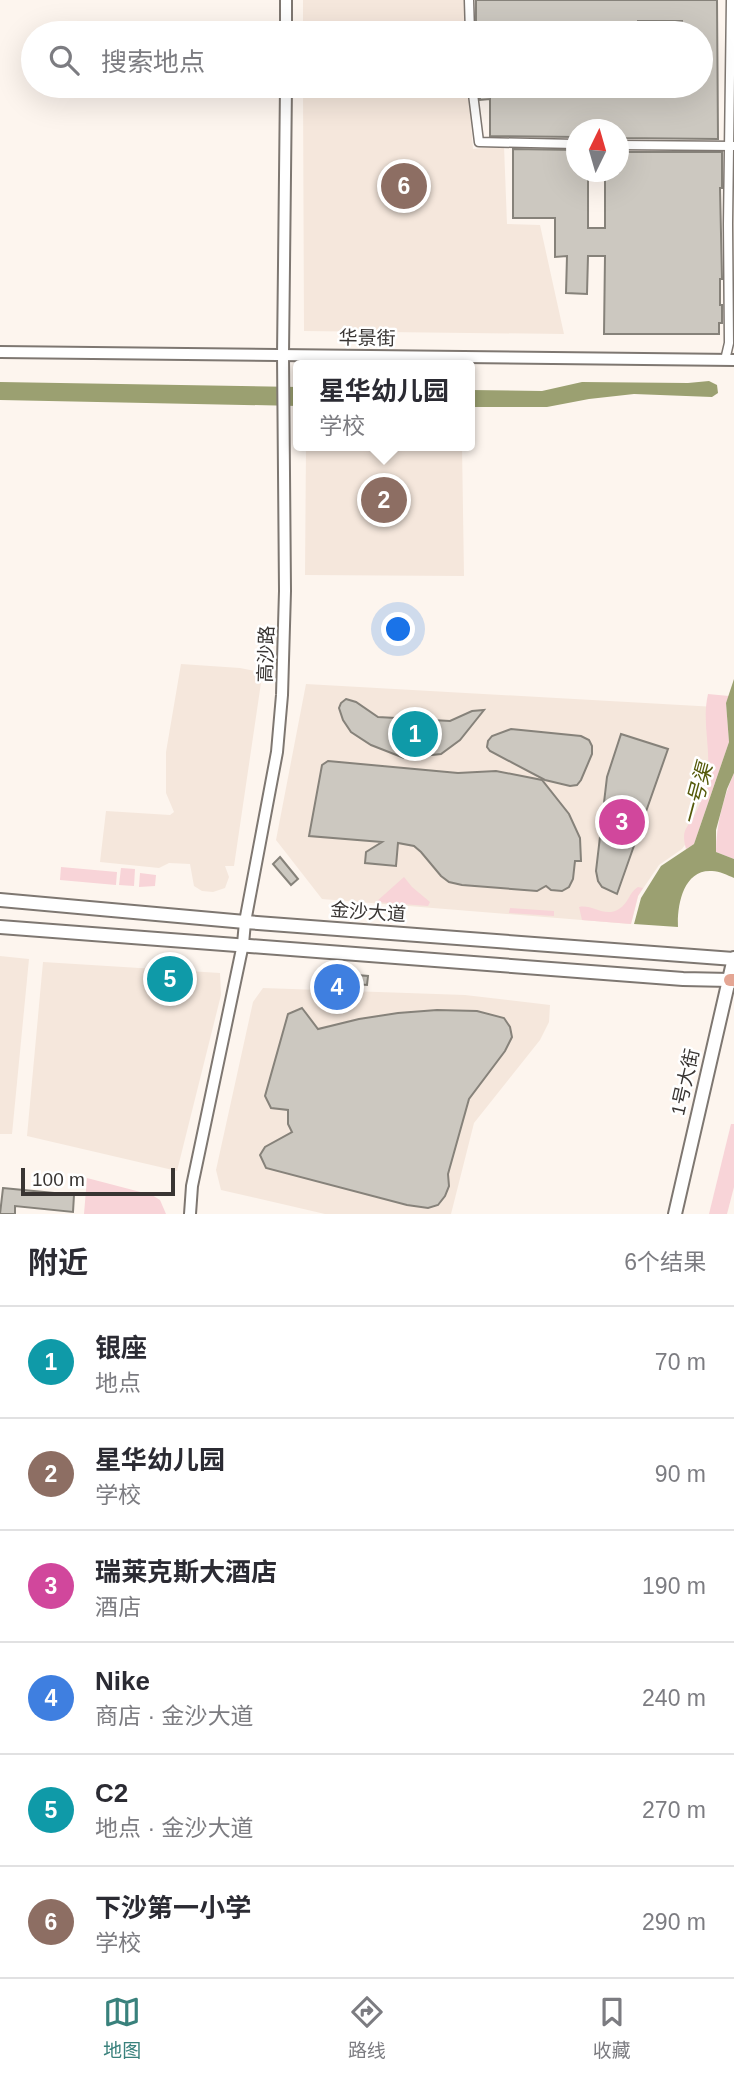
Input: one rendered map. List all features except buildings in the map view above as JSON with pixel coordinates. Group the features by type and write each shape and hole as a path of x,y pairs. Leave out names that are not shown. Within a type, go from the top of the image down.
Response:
{"main road":[{"name":"金沙大道","path":"0,900 245,922 734,959"},
{"path":"0,927 683,979 732,980"},
{"name":"1号大街","path":"675,1214 704,1083 732,980 734,959"}],"street":[{"path":"286,0 286,21"},
{"path":"469,0 470,21"},
{"path":"729,360 732,0"},
{"name":"高沙路","path":"190,1214 192,1186 243,944 277,752 282,695 285,591 283,355 286,98"},
{"path":"474,98 479,142 566,144"},
{"path":"629,145 732,146"},
{"name":"华景街","path":"0,352 729,360"}],"shaded area":[{"path":"303,0 466,0 466,21 303,21"},
{"path":"303,98 469,98 473,149 504,146 507,224 540,225 564,334 304,331"},
{"path":"709,381 717,385 718,393 712,397 634,394 547,407 475,407 475,390 542,391 582,382"},
{"path":"0,382 293,387 293,406 0,400"},
{"path":"306,451 462,451 464,576 305,575"},
{"path":"181,664 240,668 255,671 262,676 234,866 225,866 229,877 225,888 213,892 202,891 194,886 190,864 169,863 159,868 100,862 106,811 170,815 174,812 166,793 166,752"},
{"path":"734,679 734,773 716,830 716,852 734,859 734,878 712,871 694,876 684,890 678,927 634,924 641,898 661,866 694,844 729,742 726,703"},
{"path":"306,684 716,707 722,736 693,834 682,849 659,865 638,896 631,924 322,899 276,840"},
{"path":"708,694 729,696 726,703 729,742 694,844 686,849 684,834 697,811 708,772"},
{"path":"734,773 734,859 716,852 721,812"},
{"path":"61,867 117,872 116,885 60,880"},
{"path":"121,868 135,869 134,886 119,885"},
{"path":"140,873 156,875 155,886 139,887"},
{"path":"404,877 430,902 428,906 376,902"},
{"path":"638,887 643,888 638,896 631,924 582,920 579,907 603,912 614,911 622,907"},
{"path":"510,908 554,911 554,916 509,913"},
{"path":"0,956 29,959 12,1134 0,1134"},
{"path":"43,962 220,973 221,995 177,1171 27,1136"},
{"path":"263,988 465,995 550,1005 549,1022 540,1040 474,1123 451,1214 325,1214 221,1190 216,1170 253,1002"},
{"path":"731,1124 734,1124 734,1187 727,1214 709,1214"},
{"path":"87,1178 152,1195 160,1200 166,1214 84,1214"}],"place":[{"name":"下沙第一小学","path":"404,186"},
{"name":"星华幼儿园","path":"384,500"},
{"name":"银座","path":"415,734"},
{"name":"瑞莱克斯大酒店","path":"622,822"},
{"name":"C2","path":"170,979"},
{"name":"Nike","path":"337,987"}],"water label":[{"name":"一号渠","path":"697,794"}]}
